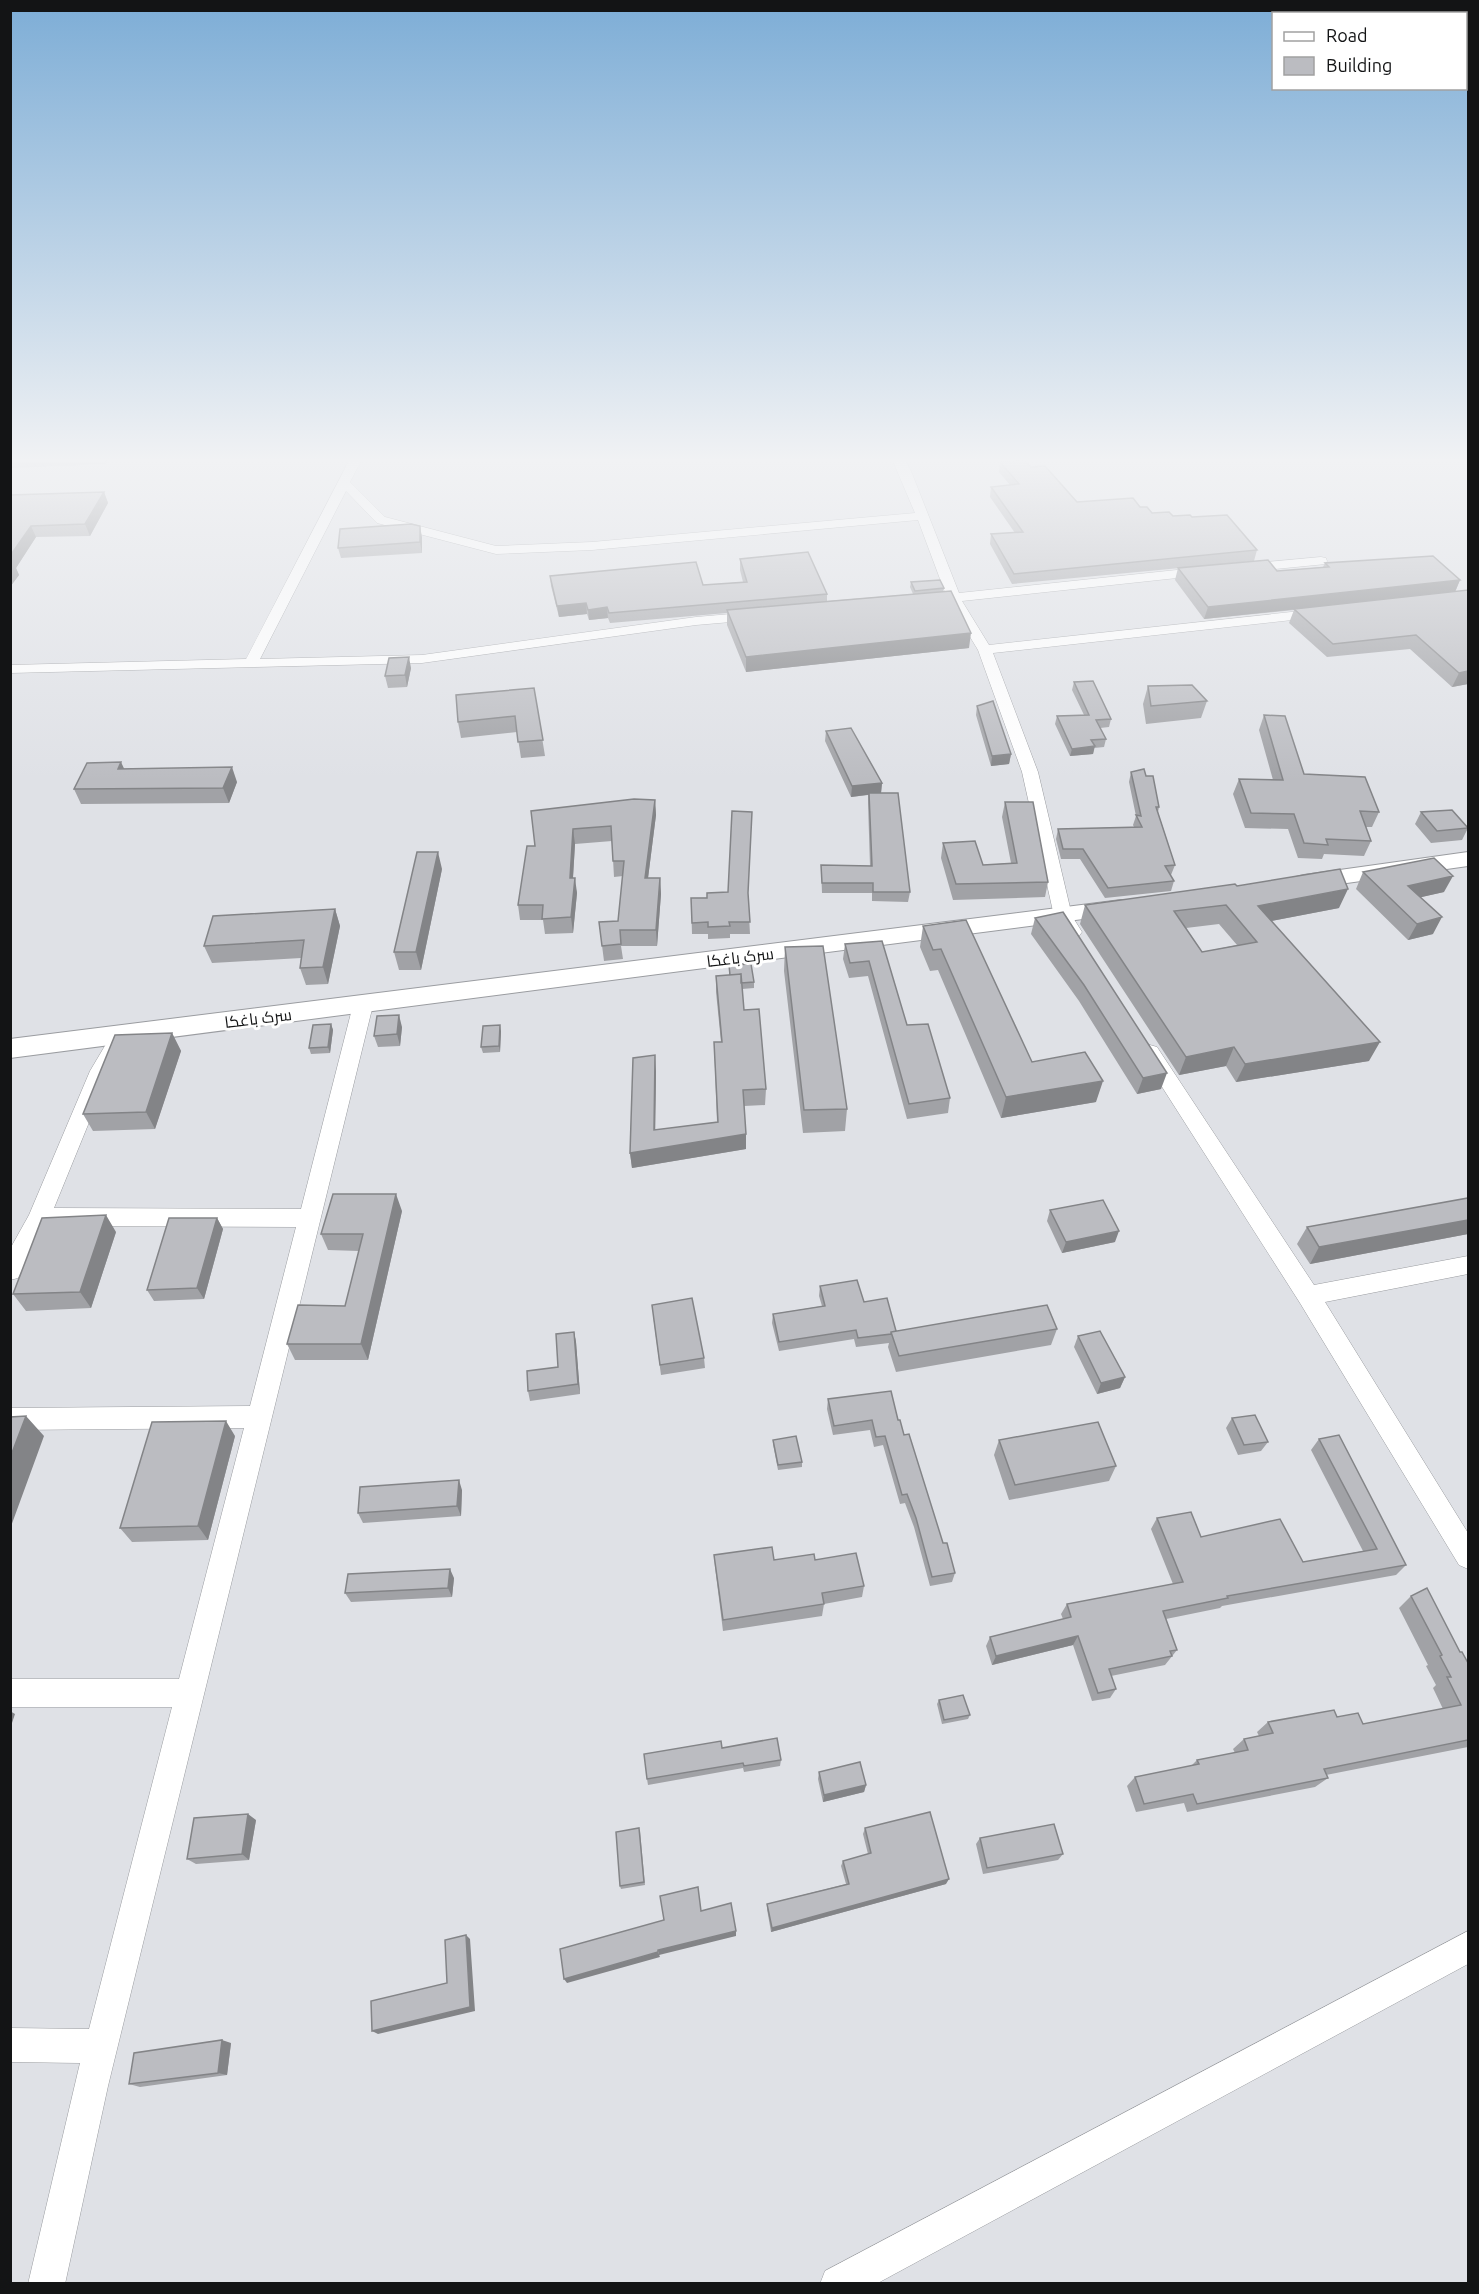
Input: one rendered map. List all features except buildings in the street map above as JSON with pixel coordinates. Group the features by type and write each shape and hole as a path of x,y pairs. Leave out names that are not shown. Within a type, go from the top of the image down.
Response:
{"street":[{"path":"251,663 301,566"},
{"path":"941,566 954,599 985,650 1030,772 1063,916 1082,946"},
{"path":"907,603 1267,566"},
{"path":"985,650 1339,611"},
{"path":"10,669 422,658 696,621 766,615"},
{"path":"1283,885 1468,859"},
{"name":"سرک باغکا","path":"10,1049 1144,904"},
{"path":"46,2283 102,2046 363,1005"},
{"path":"10,1271 39,1217 100,1071 122,1035"},
{"path":"1140,1036 1308,1296 1468,1556"},
{"path":"39,1217 309,1218"},
{"path":"1308,1296 1468,1265"},
{"path":"10,1419 259,1417"},
{"path":"10,1693 190,1693"},
{"path":"838,2283 1468,1947"},
{"path":"10,2045 102,2046"}]}
